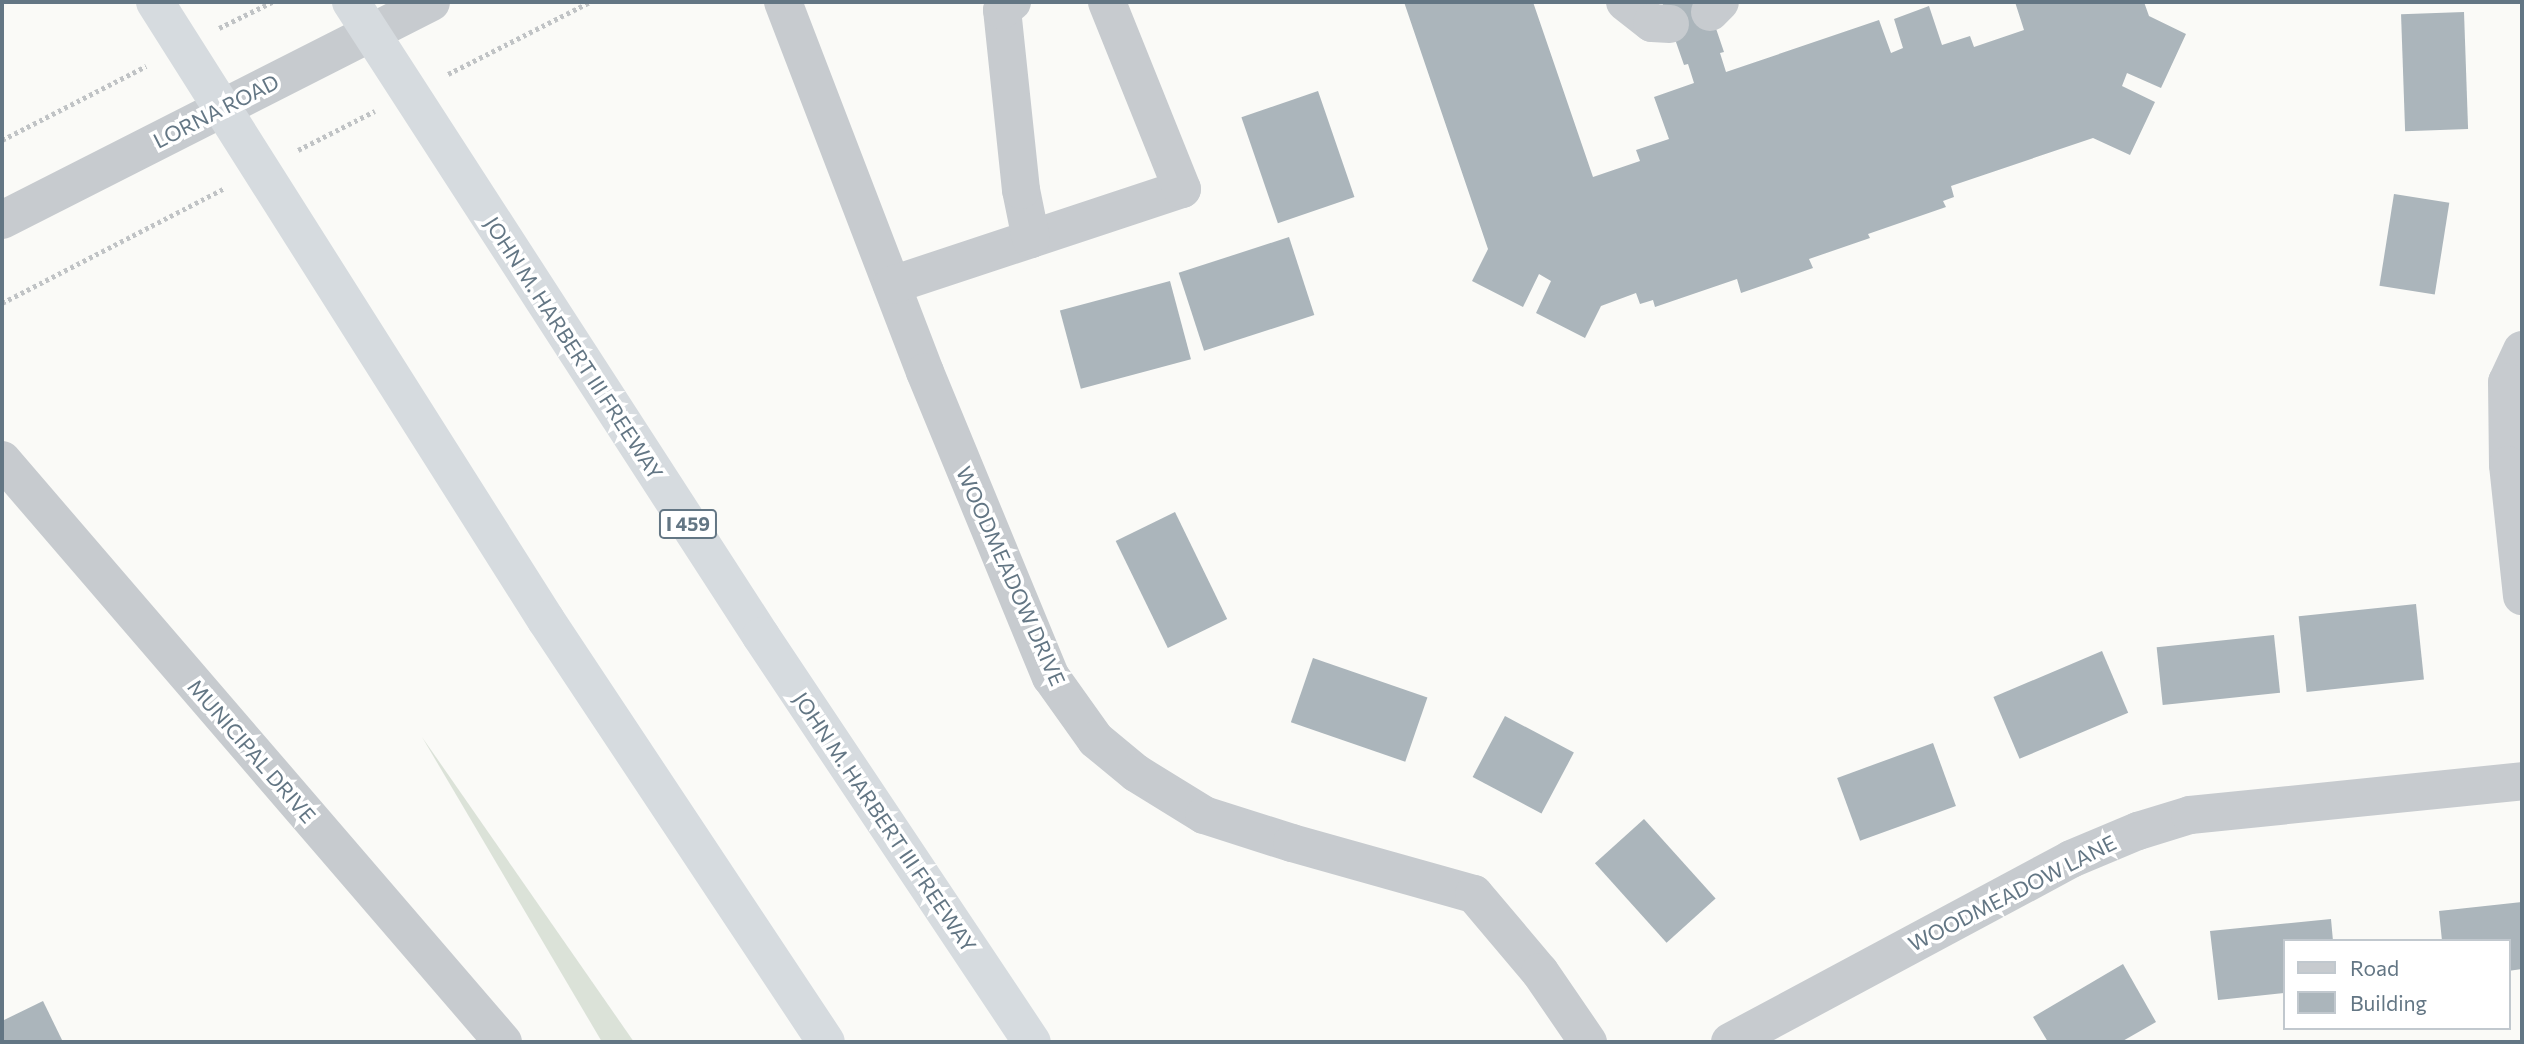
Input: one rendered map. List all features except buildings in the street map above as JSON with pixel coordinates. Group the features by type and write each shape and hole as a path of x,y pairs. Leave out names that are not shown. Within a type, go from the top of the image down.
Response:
{"highway":[{"path":"155,2 546,621 826,1042"},
{"name":"JOHN M. HARBERT III FREEWAY","path":"351,2 761,636 1032,1042"}],"street":[{"name":"LORNA ROAD","path":"2,220 431,2"},
{"name":"WOODMEADOW DRIVE","path":"783,2 892,285 1051,677 1096,740 1136,773 1204,815 1292,843 1474,894 1541,972 1588,1042"},
{"path":"1012,2 1002,10 1021,190 1031,239"},
{"path":"892,285 1182,190 1107,2"},
{"path":"1625,2 1652,23 1670,24"},
{"path":"2522,350 2507,382 2507,410 2508,465 2522,596"},
{"name":"MUNICIPAL DRIVE","path":"2,460 503,1042"},
{"name":"WOODMEADOW LANE","path":"1730,1042 2071,859 2138,831 2190,815 2522,781"}],"path":[{"path":"210,33 272,2"},
{"path":"2,140 149,65"}],"shaded area":[{"path":"422,737 634,1042 602,1042"}]}
